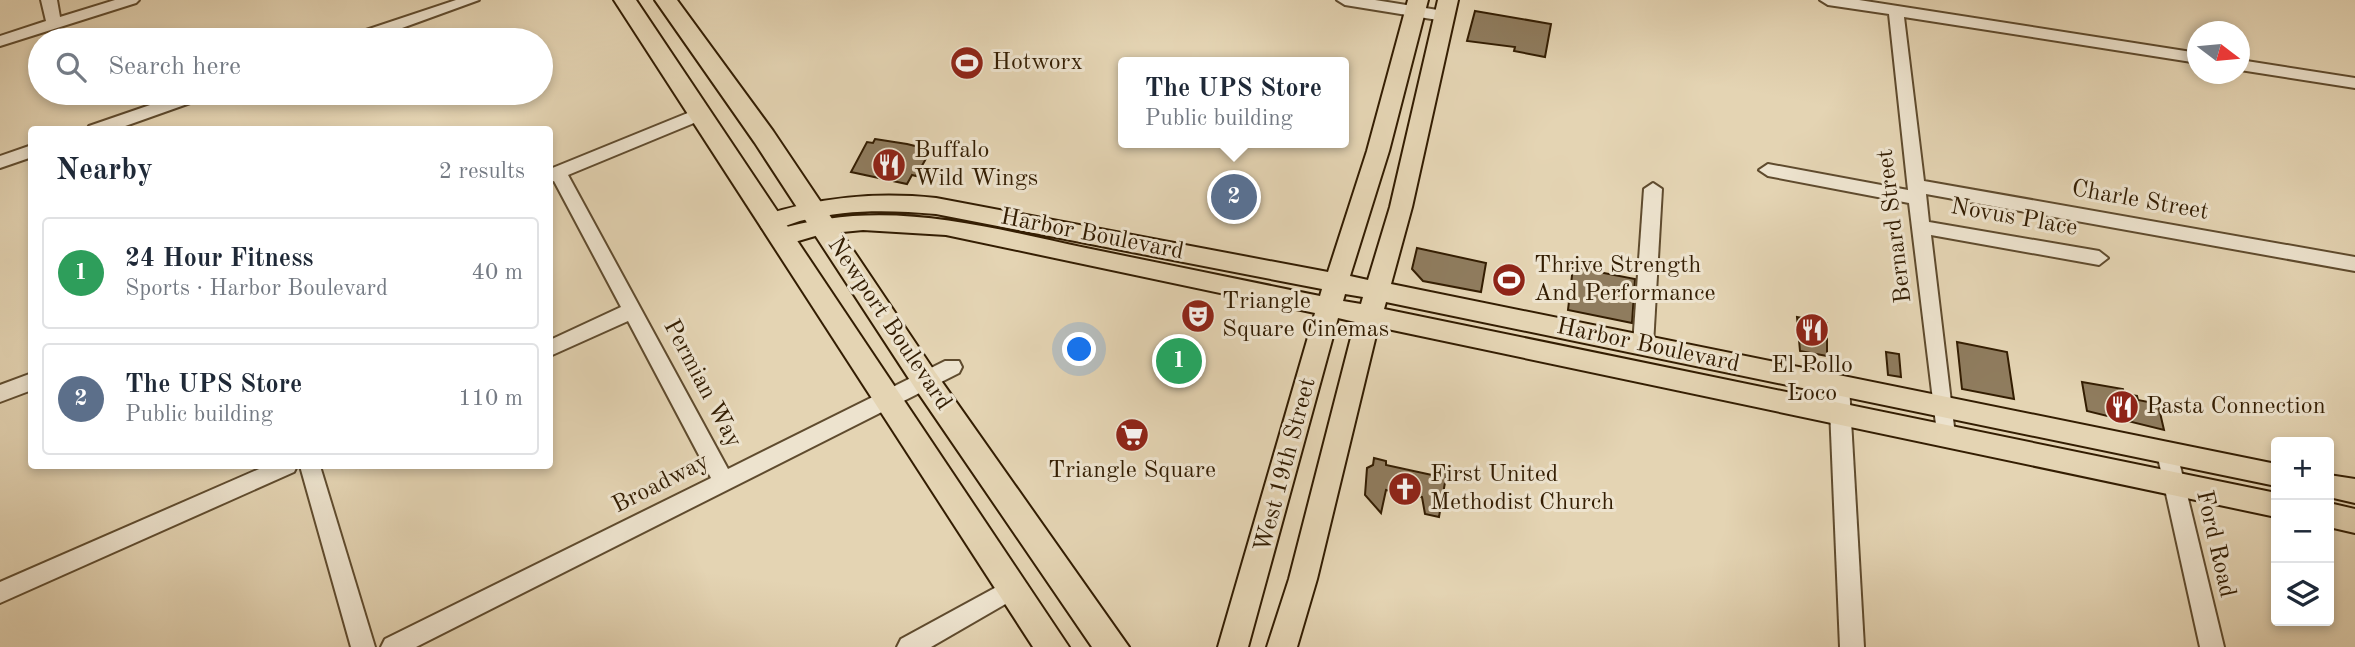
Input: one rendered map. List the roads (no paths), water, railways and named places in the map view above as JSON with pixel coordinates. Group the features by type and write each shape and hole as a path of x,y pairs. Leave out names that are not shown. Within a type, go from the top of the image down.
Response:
{"highway":[{"name":"Newport Boulevard","path":"625,0 1052,647"},
{"name":"Newport Boulevard","path":"666,0 817,216 939,373 1112,647"}],"main road":[{"name":"West 19th Street","path":"1233,647 1260,560 1333,294 1378,151 1417,6"},
{"name":"West 19th Street","path":"1282,647 1303,579 1356,362 1375,303 1446,8"},
{"name":"Harbor Boulevard","path":"776,229 817,216 946,227 1333,294 1840,414 2271,504"},
{"name":"Harbor Boulevard","path":"1375,303 1643,345 2271,474"},
{"path":"2334,487 2355,491"},
{"path":"2334,516 2355,521"}],"street":[{"path":"48,0 54,24"},
{"path":"41,28 131,0"},
{"path":"389,28 471,0"},
{"path":"1345,0 1446,8"},
{"path":"1828,0 2187,56"},
{"name":"Bernard Street","path":"1896,10 1945,435"},
{"path":"0,41 28,32"},
{"path":"2250,67 2355,83"},
{"path":"106,126 167,105"},
{"path":"554,175 699,114"},
{"path":"0,162 28,152"},
{"path":"1768,170 1917,192"},
{"name":"Permian Way","path":"554,175 633,310 724,482"},
{"path":"1643,345 1653,190"},
{"name":"Charle Street","path":"1917,192 2355,264"},
{"name":"Novus Place","path":"1921,227 2099,258"},
{"path":"553,347 633,310"},
{"name":"Broadway","path":"393,647 939,373"},
{"path":"0,394 28,383"},
{"path":"1839,385 1852,647"},
{"name":"Ford Road","path":"2167,453 2212,647"},
{"path":"0,593 280,469"},
{"path":"311,469 363,647"},
{"path":"909,647 1013,588"}],"place":[{"name":"Hotworx","path":"967,63"},
{"name":"Buffalo Wild Wings","path":"889,165"},
{"name":"The UPS Store","path":"1234,197"},
{"name":"Thrive Strength And Performance","path":"1509,280"},
{"name":"Triangle Square Cinemas","path":"1198,316"},
{"name":"El Pollo Loco","path":"1812,330"},
{"name":"24 Hour Fitness","path":"1179,361"},
{"name":"Pasta Connection","path":"2122,407"},
{"name":"Triangle Square","path":"1132,435"},
{"name":"First United Methodist Church","path":"1405,489"}]}
